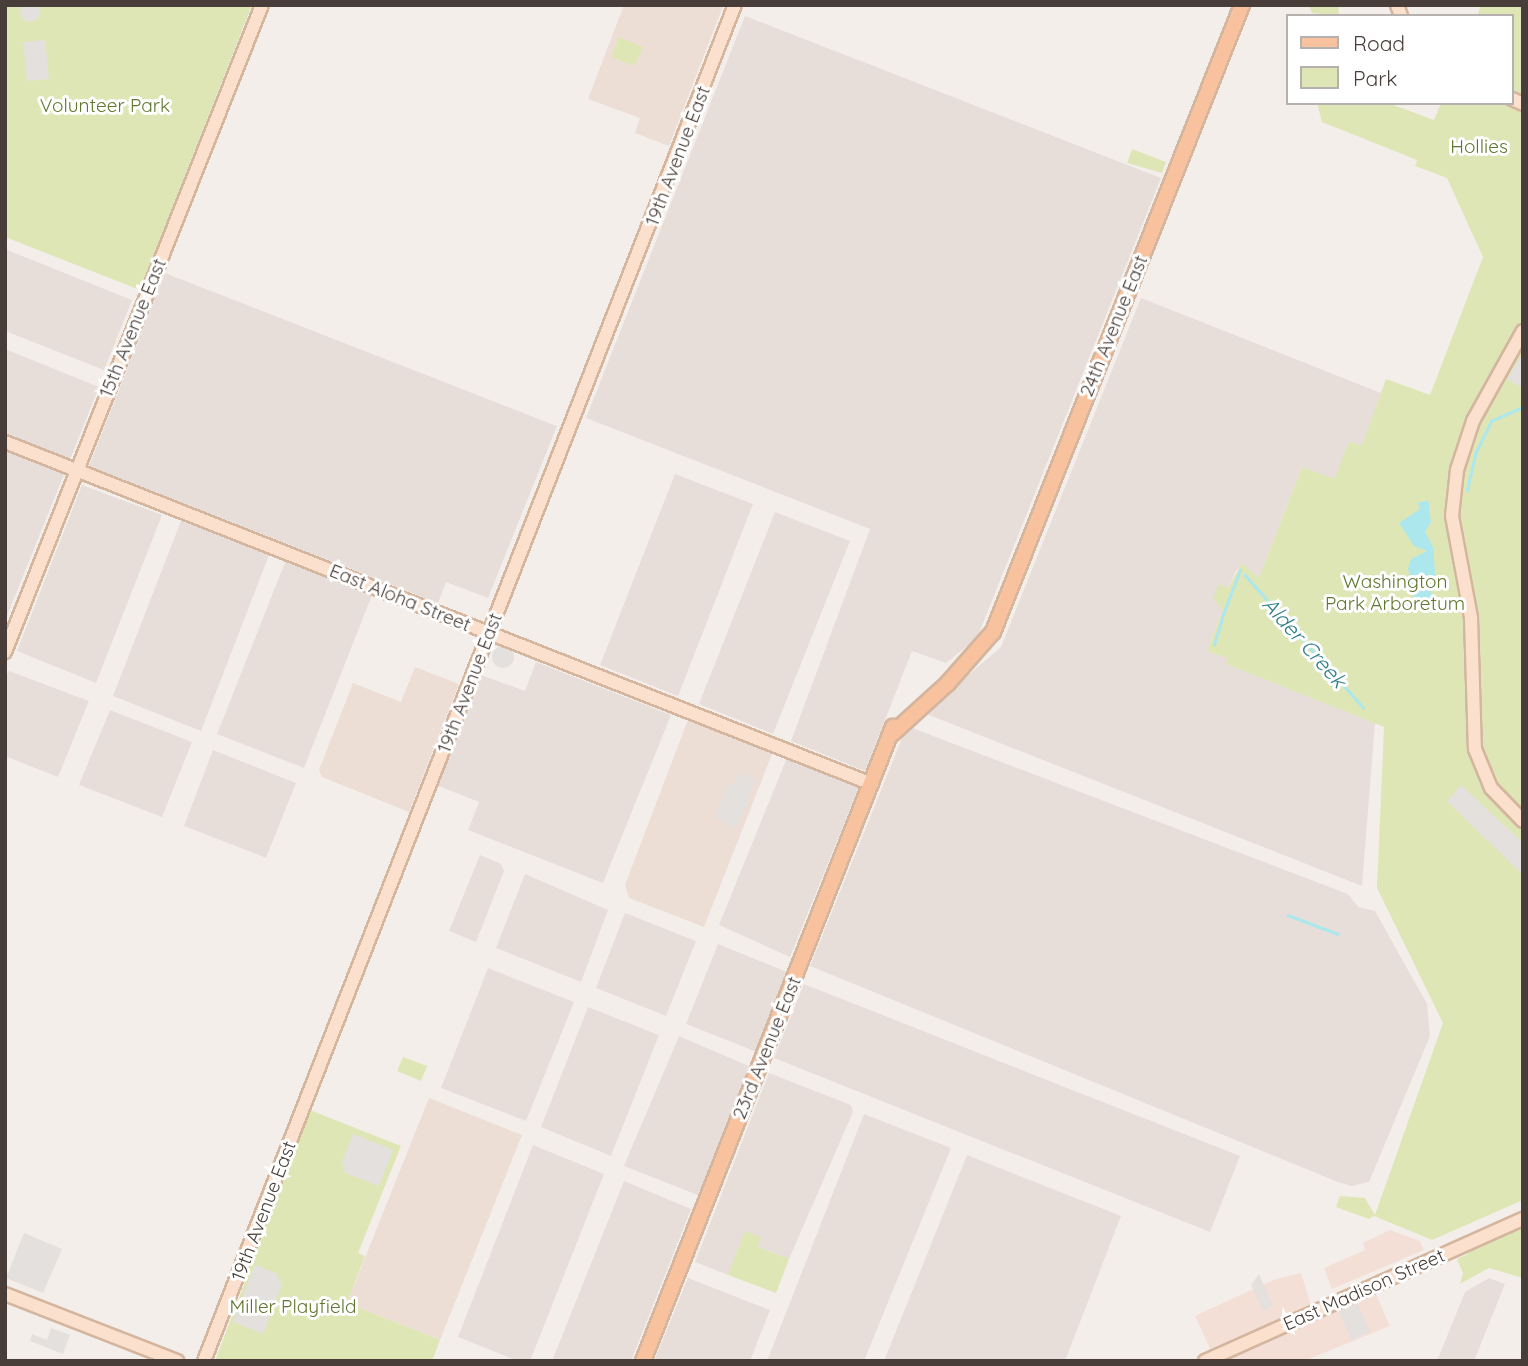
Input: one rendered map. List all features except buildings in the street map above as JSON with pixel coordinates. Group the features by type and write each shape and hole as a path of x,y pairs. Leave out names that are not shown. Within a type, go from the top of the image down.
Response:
{"main road":[{"name":"24th Avenue East","path":"984,646 1002,609 1242,5"},
{"name":"23rd Avenue East","path":"643,1361 892,734 906,713 984,646"}],"street":[{"name":"15th Avenue East","path":"5,652 262,5"},
{"name":"19th Avenue East","path":"204,1361 736,5"},
{"path":"1523,331 1477,409 1457,470 1452,516 1472,626 1475,749 1491,788 1523,821"},
{"name":"East Aloha Street","path":"5,442 872,784"},
{"name":"East Madison Street","path":"1205,1361 1523,1219"},
{"path":"5,1294 177,1361"}],"shaded area":[{"path":"30,2 37,5 40,12 37,19 30,22 23,19 20,12 23,5"},
{"path":"624,5 723,6 669,146 635,133 640,118 588,99"},
{"path":"745,16 1161,178 977,638 946,663 912,651 865,771 791,741 870,529 586,418"},
{"path":"45,40 49,79 27,81 23,42"},
{"path":"5,249 132,300 104,370 5,331"},
{"path":"165,273 557,426 488,598 446,582 438,603 89,466"},
{"path":"1141,298 1381,393 1362,446 1349,442 1334,480 1302,467 1259,578 1237,569 1228,588 1219,584 1223,610 1207,651 1228,659 1227,664 1375,723 1362,886 924,713 1001,647"},
{"path":"5,349 99,387 5,621"},
{"path":"1523,353 1523,388 1507,379"},
{"path":"675,474 753,504 678,696 600,665"},
{"path":"82,485 162,515 96,683 17,651"},
{"path":"775,512 850,541 773,734 699,704"},
{"path":"181,521 269,555 201,731 113,696"},
{"path":"286,560 372,595 304,768 217,734"},
{"path":"503,646 511,649 514,657 511,665 503,668 495,665 492,657 495,649"},
{"path":"536,662 671,715 603,883 468,830 479,802 436,785 481,675 525,691"},
{"path":"415,667 459,684 409,812 322,777 319,770 353,683 401,702"},
{"path":"9,671 89,701 58,777 5,756 5,677"},
{"path":"110,710 192,742 162,817 79,785"},
{"path":"689,717 774,749 704,927 629,898 625,885"},
{"path":"907,726 1348,894 1358,907 1375,911 1427,1004 1430,1036 1369,1182 1351,1186 1338,1182 810,966"},
{"path":"213,750 296,783 266,858 184,826"},
{"path":"788,755 860,784 790,957 719,925"},
{"path":"739,773 756,779 736,830 715,817 728,784 734,785"},
{"path":"1461,785 1523,843 1523,875 1447,801"},
{"path":"480,855 501,864 504,871 476,942 449,931"},
{"path":"525,874 608,910 581,982 496,948"},
{"path":"625,913 696,941 666,1016 596,988"},
{"path":"718,944 787,972 757,1052 686,1024"},
{"path":"488,968 574,1002 526,1121 441,1088"},
{"path":"804,984 1240,1156 1210,1232 774,1058"},
{"path":"588,1007 659,1035 611,1156 541,1127"},
{"path":"679,1036 751,1067 700,1196 624,1166"},
{"path":"769,1073 851,1105 853,1112 789,1259 758,1247 746,1231 728,1275 695,1262"},
{"path":"429,1098 522,1135 440,1340 347,1303"},
{"path":"864,1114 951,1148 864,1361 767,1361"},
{"path":"353,1134 393,1150 379,1186 345,1173 342,1162"},
{"path":"533,1145 604,1174 530,1361 518,1361 458,1337"},
{"path":"967,1155 1121,1216 1065,1361 884,1361"},
{"path":"624,1181 691,1209 631,1361 552,1361"},
{"path":"1390,1230 1420,1241 1424,1250 1332,1289 1324,1268 1365,1250 1363,1243"},
{"path":"24,1233 62,1249 43,1293 6,1278"},
{"path":"255,1265 276,1273 282,1285 263,1334 233,1322"},
{"path":"1301,1273 1311,1305 1210,1349 1195,1316 1273,1280"},
{"path":"1259,1274 1273,1306 1263,1311 1251,1285"},
{"path":"688,1278 770,1310 750,1361 654,1361"},
{"path":"1489,1278 1505,1284 1474,1361 1437,1361 1465,1292"},
{"path":"1375,1292 1390,1326 1304,1361 1220,1361"},
{"path":"1358,1304 1370,1332 1351,1340 1339,1311"},
{"path":"51,1328 70,1335 63,1354 30,1341 32,1334 47,1340"}],"green space":[{"name":"Volunteer Park","path":"5,5 252,5 140,290 5,237"},
{"path":"1309,5 1338,5 1339,14 1312,13"},
{"name":"Washington Park Arboretum","path":"1481,5 1523,5 1523,1200 1432,1240 1374,1216 1369,1219 1336,1207 1340,1196 1365,1198 1375,1215 1443,1023 1377,888 1384,727 1226,664 1228,659 1207,651 1223,610 1213,598 1219,584 1228,588 1242,563 1259,578 1302,467 1334,479 1349,442 1362,445 1386,379 1430,395 1483,257 1447,178 1415,166 1417,160 1322,122 1318,105 1393,105 1434,120 1440,105 1514,105 1514,14 1478,14"},
{"path":"619,37 643,47 635,66 611,57"},
{"path":"1132,149 1166,162 1162,173 1127,163"},
{"path":"403,1057 427,1066 421,1081 397,1071"},
{"name":"Miller Playfield","path":"310,1110 401,1146 358,1253 365,1256 347,1303 440,1340 432,1361 215,1361"},
{"path":"1523,1224 1523,1278 1489,1268 1460,1284 1463,1273 1457,1259 1468,1254 1466,1250"},
{"path":"745,1231 761,1237 758,1247 789,1259 776,1293 728,1275"}],"water":[{"path":"1428,500 1431,522 1425,532 1433,547 1436,586 1426,576 1434,603 1427,614 1414,599 1408,568 1411,559 1427,551 1414,546 1399,523 1420,509 1418,503"}],"waterway":[{"path":"1467,490 1476,452 1491,421 1523,407"},
{"name":"Alder Creek","path":"1222,617 1240,570"},
{"name":"Alder Creek","path":"1245,575 1364,708"},
{"name":"Alder Creek","path":"1218,632 1222,618"},
{"name":"Alder Creek","path":"1214,645 1217,634"},
{"path":"1288,915 1338,934"}],"park label":[{"name":"Hollies","path":"1479,147"}]}
